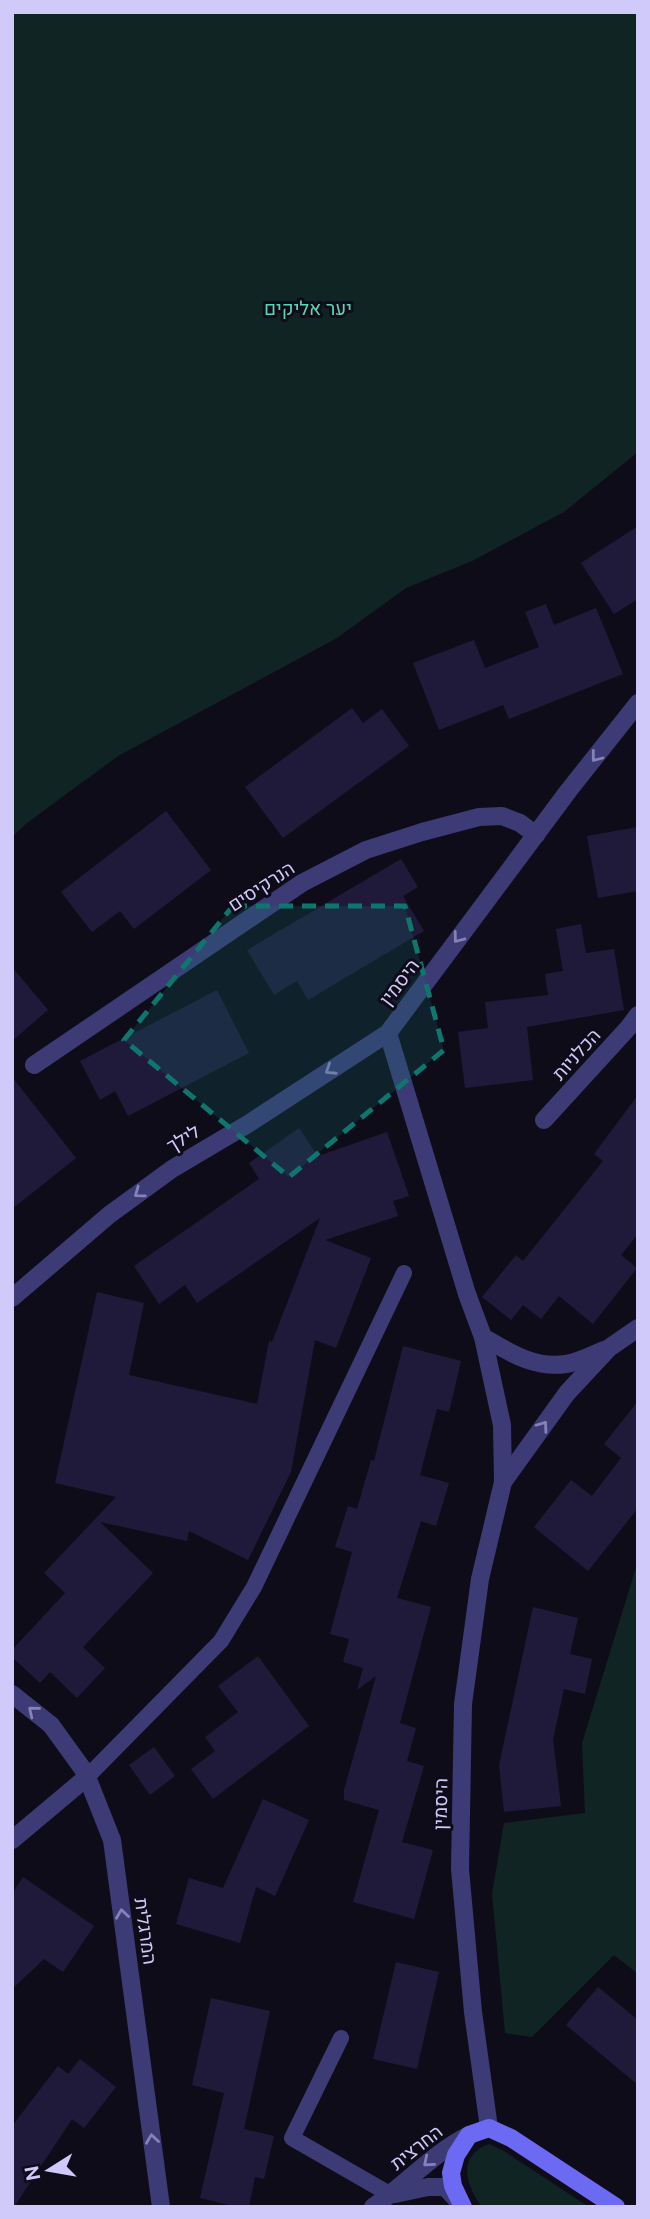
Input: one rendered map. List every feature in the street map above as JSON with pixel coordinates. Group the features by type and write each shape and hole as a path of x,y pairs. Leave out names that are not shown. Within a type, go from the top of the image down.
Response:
{"street":[{"name":"היסמין","path":"489,2128 473,2012 460,1869 463,1704 480,1579 503,1482 502,1425 483,1336 467,1294 388,1033 638,703"},
{"name":"הנרקיסים","path":"34,1065 302,883 366,849 480,817 502,816 520,823 536,835"},
{"name":"הכלניות","path":"544,1120 638,1015"},
{"name":"לילך","path":"12,1298 109,1215 172,1169 248,1124 388,1033"},
{"name":"היסמין","path":"503,1482 567,1393 609,1348 638,1328"},
{"name":"היסמין","path":"483,1336 518,1358 541,1363 566,1364 609,1348"},
{"name":"המרגלית","path":"12,1695 51,1725 87,1777 112,1840 161,2207"},
{"path":"12,1840 87,1777"},
{"path":"463,2207 453,2186 451,2173 456,2155 469,2136 489,2128 511,2138 617,2207"},
{"name":"החרצית","path":"373,2207 452,2143 469,2136"},
{"name":"החרצית","path":"391,2194 428,2187 445,2187 463,2207"}],"lane":[{"path":"87,1777 221,1641 254,1587 404,1273"},
{"path":"341,2038 292,2138 391,2194"}],"highlighted area":[{"path":"233,906 405,906 444,1050 289,1177 124,1040"}],"green space":[{"name":"יער אליקים","path":"12,12 638,12 638,452 564,512 472,561 406,588 337,638 118,756 12,837"},
{"path":"638,1561 638,1974 614,1955 532,2037 505,2033 492,1894 504,1823 585,1813 582,1743"},
{"path":"489,2144 589,2207 482,2207 468,2181 467,2172 472,2156"}],"building":[{"path":"638,526 638,599 614,614 581,563"},
{"path":"546,604 554,625 596,608 623,674 509,719 503,705 439,730 413,663 474,640 485,668 539,647 525,612"},
{"path":"352,708 363,723 382,709 409,746 283,838 245,787"},
{"path":"166,811 211,870 134,929 120,911 92,932 61,892"},
{"path":"638,827 638,891 598,898 587,836"},
{"path":"401,859 418,887 403,896 424,931 308,1000 297,981 274,995 247,950"},
{"path":"581,924 586,953 614,949 624,1010 527,1027 533,1080 465,1088 458,1032 488,1028 485,1002 548,995 545,974 563,971 556,929"},
{"path":"12,967 48,1010 12,1041"},
{"path":"217,990 249,1053 128,1116 115,1091 100,1100 80,1061"},
{"path":"12,1077 76,1158 12,1209"},
{"path":"638,1095 638,1234 621,1255 637,1268 593,1324 559,1296 541,1319 523,1305 511,1320 482,1297 516,1255 523,1261 603,1161 594,1154"},
{"path":"299,1128 318,1156 387,1132 409,1196 393,1201 398,1216 325,1240 371,1258 336,1348 315,1340 291,1472 248,1560 189,1531 187,1541 100,1522 153,1573 83,1647 105,1668 77,1698 50,1672 40,1683 12,1657 12,1650 65,1593 44,1573 116,1497 55,1483 97,1292 144,1303 129,1375 257,1404 269,1341 272,1342 320,1218 197,1303 185,1285 159,1304 134,1266 259,1179 249,1163"},
{"path":"403,1346 461,1361 449,1412 437,1409 420,1475 449,1483 436,1526 421,1521 397,1598 431,1607 400,1723 416,1728 407,1761 424,1766 402,1842 433,1850 414,1919 353,1902 379,1810 344,1800 344,1790 376,1676 357,1690 363,1668 343,1662 349,1639 330,1634 352,1552 335,1547 348,1506 357,1509 371,1460 374,1461"},
{"path":"638,1401 638,1508 588,1571 534,1527 571,1480 592,1496 621,1458 604,1444"},
{"path":"533,1607 578,1618 570,1654 592,1659 585,1694 564,1689 553,1739 561,1806 504,1812 499,1765"},
{"path":"258,1656 309,1726 213,1799 191,1769 215,1751 205,1737 238,1712 218,1686"},
{"path":"154,1747 175,1776 150,1795 129,1765"},
{"path":"263,1799 309,1820 275,1896 256,1887 240,1943 176,1924 189,1878 223,1888"},
{"path":"23,1877 94,1926 63,1972 44,1959 12,1989 12,1894"},
{"path":"396,1962 439,1972 417,2069 373,2059"},
{"path":"598,1987 638,2020 638,2085 566,2025"},
{"path":"211,1998 270,2011 244,2129 274,2136 264,2179 255,2177 249,2207 237,2207 200,2198 224,2093 192,2085"},
{"path":"80,2059 116,2087 84,2128 72,2119 12,2207 12,2126 58,2066 68,2074"}]}
